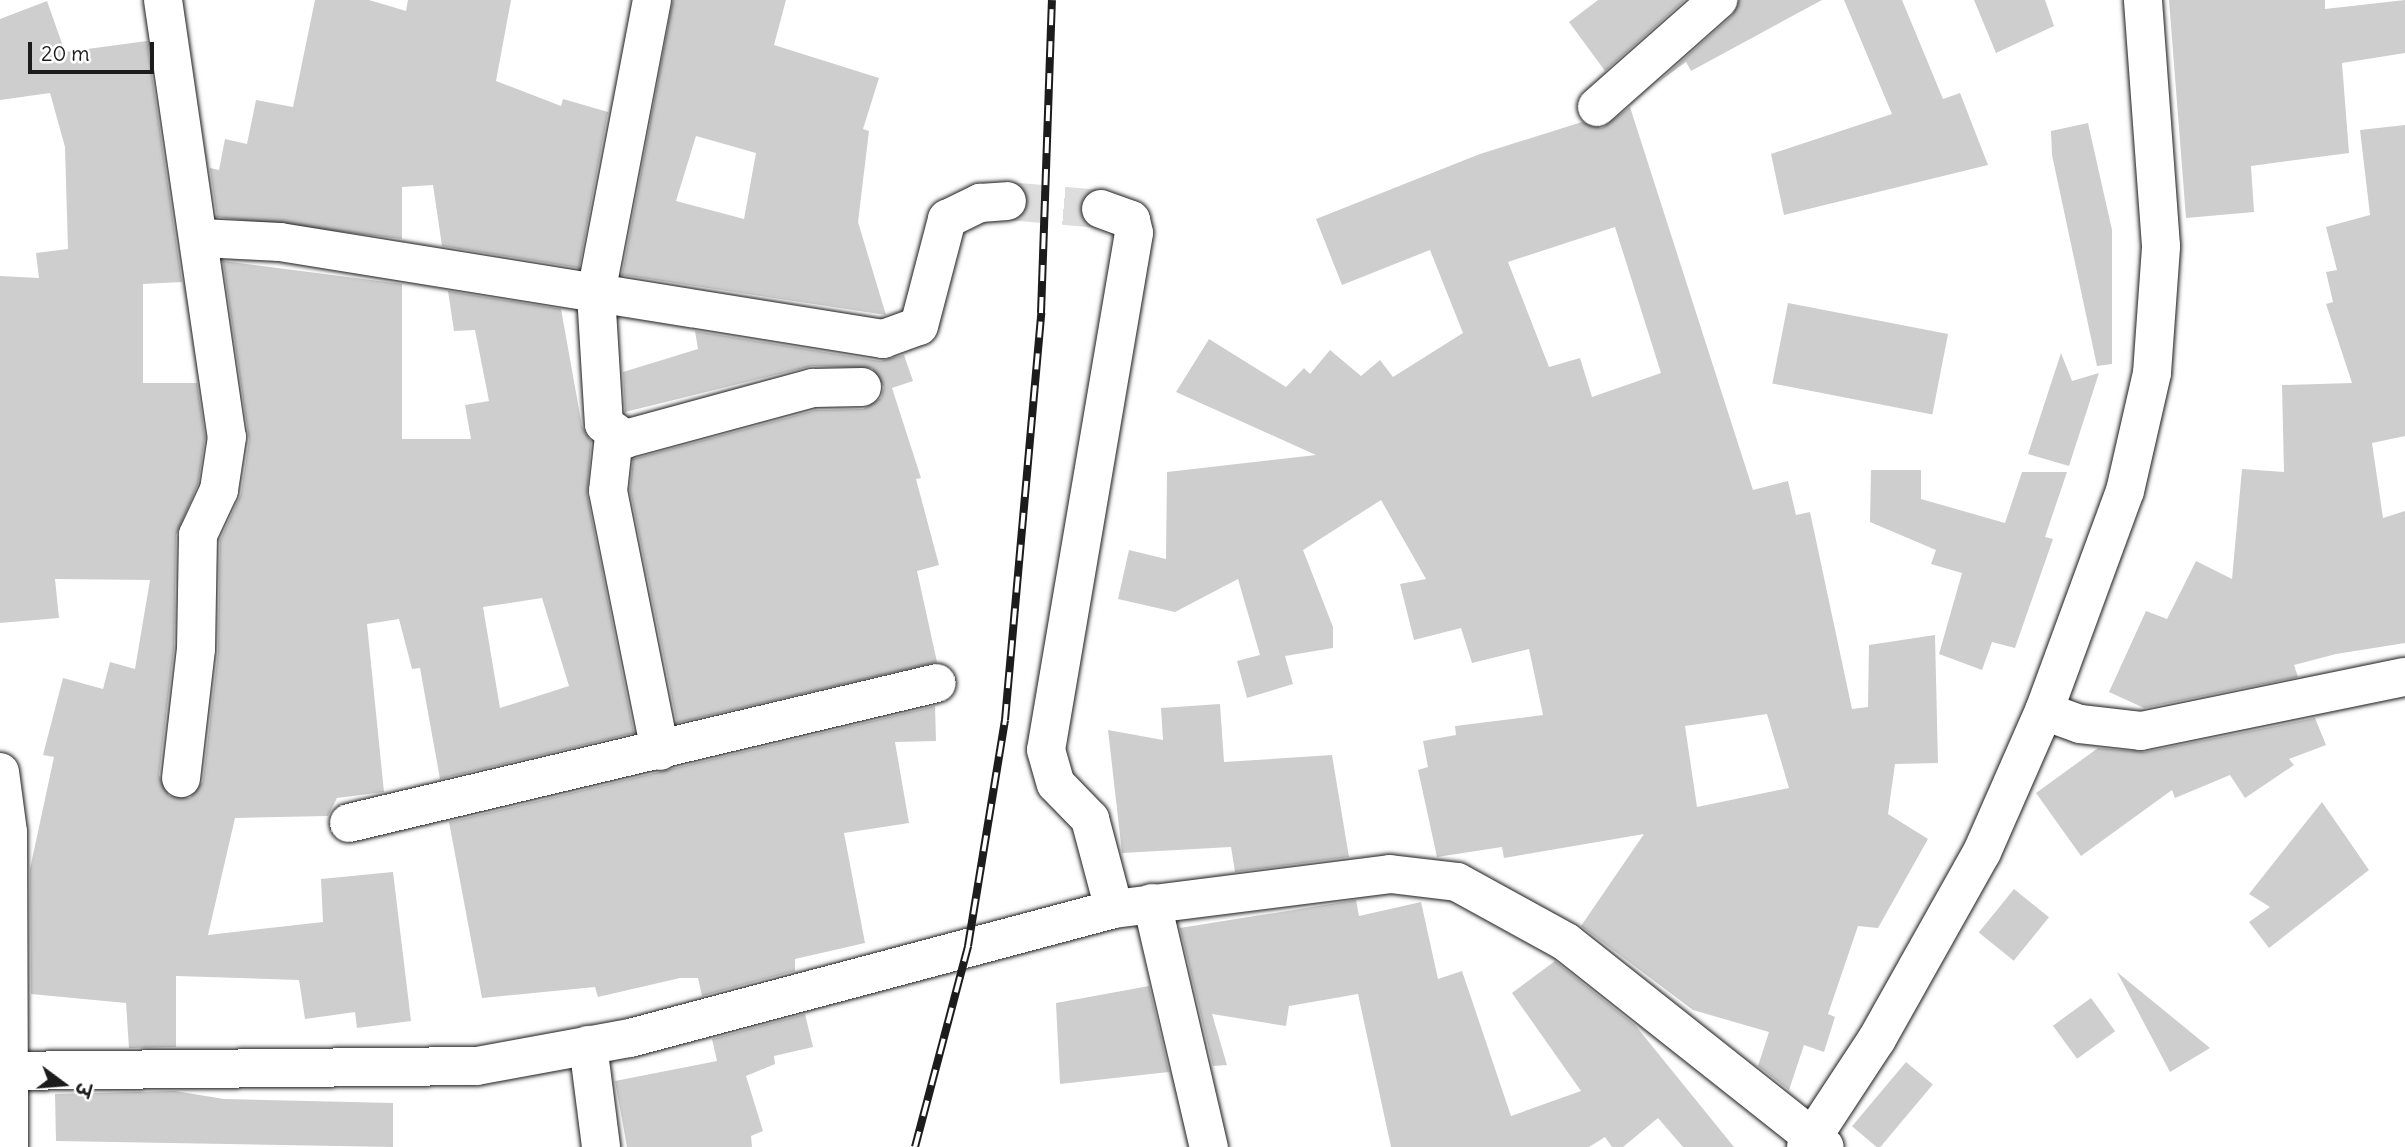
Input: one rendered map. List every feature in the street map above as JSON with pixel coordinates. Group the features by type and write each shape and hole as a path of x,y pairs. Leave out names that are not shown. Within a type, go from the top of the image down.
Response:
{"main road":[{"path":"163,0 201,238 226,456 198,535 196,649 181,778"},
{"path":"652,0 596,294 599,411 614,436 608,491 660,751"},
{"path":"1597,107 1718,0"},
{"path":"5,1071 477,1066 588,1045 1114,909 1340,876 1457,882 1566,942 1815,1144 1937,936 2044,711 2125,491 2152,373 2161,246 2143,0"},
{"path":"201,238 280,242 883,338 908,335 924,314 947,219 980,203 1007,201"},
{"path":"1101,209 1131,220 1134,233 1046,750 1056,784 1090,819 1114,909"},
{"path":"614,436 646,436 813,388 862,387"},
{"path":"2044,711 2090,726 2141,731 2405,677"},
{"path":"349,823 660,751 937,682"},
{"path":"0,772 5,1071 9,1147"},
{"path":"1152,903 1209,1147"},
{"path":"588,1045 601,1147"}],"building":[{"path":"315,0 369,0 406,11 408,0 511,0 496,81 561,106 563,99 608,112 579,268 442,246 433,185 402,187 402,239 217,217 210,168 219,170 225,139 247,144 256,100 293,107"},
{"path":"673,0 786,0 774,45 879,78 863,129 869,131 858,222 886,315 622,275","holes":["696,136 756,153 744,219 676,201"]},
{"path":"1598,0 1685,0 1605,71 1569,22"},
{"path":"1739,0 1822,0 1691,71 1686,62 1657,83 1732,16"},
{"path":"1844,0 1902,0 1943,99 1960,93 1988,165 1784,215 1771,154 1892,114"},
{"path":"1974,0 2045,0 2054,26 1996,53"},
{"path":"2169,0 2325,0 2325,9 2405,0 2405,53 2342,63 2349,153 2251,166 2254,212 2186,218"},
{"path":"47,1 65,52 147,41 182,282 143,284 143,383 197,383 205,437 198,484 176,535 174,648 159,775 169,796 190,798 203,781 218,652 220,540 241,494 249,440 223,261 402,284 402,439 471,439 465,405 489,401 475,330 454,331 448,291 561,309 582,426 591,442 587,495 634,733 440,779 420,668 412,669 399,619 367,624 384,792 337,798 328,816 235,818 208,935 323,922 321,879 393,872 411,1021 357,1028 355,1012 305,1019 299,980 176,976 176,1047 129,1048 126,1003 31,994 30,869 54,757 43,755 63,678 103,689 110,662 135,669 150,580 55,579 59,618 0,623 0,276 39,278 36,253 68,249 65,147 50,93 0,100 0,19","holes":["542,598 569,686 500,708 483,607"]},
{"path":"1630,107 1753,490 1788,481 1796,515 1810,512 1852,709 1868,707 1869,645 1935,635 1938,763 1895,764 1888,814 1928,839 1878,928 1858,926 1828,1014 1835,1017 1824,1052 1804,1045 1789,1090 1758,1066 1769,1032 1693,1010 1581,926 1644,834 1504,858 1502,847 1437,857 1418,770 1428,767 1423,741 1456,735 1455,726 1543,715 1529,649 1472,663 1461,628 1414,640 1400,584 1426,579 1381,500 1303,550 1333,627 1333,648 1285,656 1293,684 1247,698 1237,661 1260,655 1238,579 1175,612 1118,599 1129,550 1166,559 1167,472 1316,455 1176,392 1209,339 1286,387 1304,368 1310,374 1330,350 1361,376 1380,360 1393,377 1463,333 1430,250 1342,285 1316,219 1480,154 1582,122 1602,128","holes":["1615,227 1661,373 1592,397 1580,358 1549,367 1508,262","1767,714 1789,788 1697,807 1685,726"]},
{"path":"2088,123 2112,230 2112,364 2097,366 2052,155 2051,131"},
{"path":"2405,125 2405,436 2372,443 2383,518 2405,511 2405,643 2336,654 2294,665 2298,677 2144,708 2109,692 2146,611 2167,619 2196,561 2232,579 2242,469 2284,472 2282,385 2352,383 2326,304 2333,302 2326,272 2337,270 2326,227 2370,215 2360,130"},
{"path":"1788,303 1948,334 1932,415 1772,383"},
{"path":"695,331 880,361 904,355 913,381 892,388 921,478 916,479 939,565 917,571 937,662 677,723 630,490 633,459 816,410 863,409 881,398 884,387 872,368 812,366 625,412 623,372 698,349"},
{"path":"2061,353 2072,381 2099,373 2069,466 2028,454"},
{"path":"1871,470 1921,470 1921,499 2005,523 2022,472 2067,472 2045,537 2053,539 2015,648 1992,642 1982,670 1939,654 1962,573 1931,564 1936,550 1870,522"},
{"path":"1220,704 1224,762 1332,755 1349,857 1235,872 1231,847 1122,853 1108,730 1163,740 1161,708"},
{"path":"935,706 936,741 895,742 909,823 844,833 865,943 795,959 795,971 702,996 698,978 680,978 598,997 595,987 482,998 449,822"},
{"path":"2315,718 2326,745 2289,759 2294,765 2245,798 2230,775 2175,798 2172,790 2081,856 2036,793 2098,748 2145,752"},
{"path":"2322,802 2369,870 2269,948 2249,922 2270,907 2249,894"},
{"path":"2014,889 2049,917 2014,961 1979,933"},
{"path":"1356,900 1359,916 1421,902 1438,979 1462,971 1511,1116 1581,1091 1512,993 1555,961 1635,1025 1734,1147 1683,1147 1658,1118 1623,1147 1612,1147 1605,1137 1589,1147 1391,1147 1358,994 1289,1006 1286,1026 1212,1014 1227,1065 1213,1066 1180,928"},
{"path":"2117,972 2210,1048 2170,1072"},
{"path":"1149,986 1169,1072 1060,1084 1056,1003"},
{"path":"2091,998 2115,1031 2077,1059 2053,1026"},
{"path":"805,1014 813,1047 774,1056 775,1064 746,1076 763,1131 751,1136 752,1147 627,1147 615,1081 717,1061 712,1039"},
{"path":"1906,1062 1933,1084 1880,1147 1877,1147 1852,1126"},
{"path":"175,1091 224,1099 393,1103 393,1147 56,1141 55,1094"}],"tunnel":[{"path":"1007,201 1101,209"}],"railway":[{"path":"915,1147 968,946 1005,720 1041,313 1052,0"}]}
